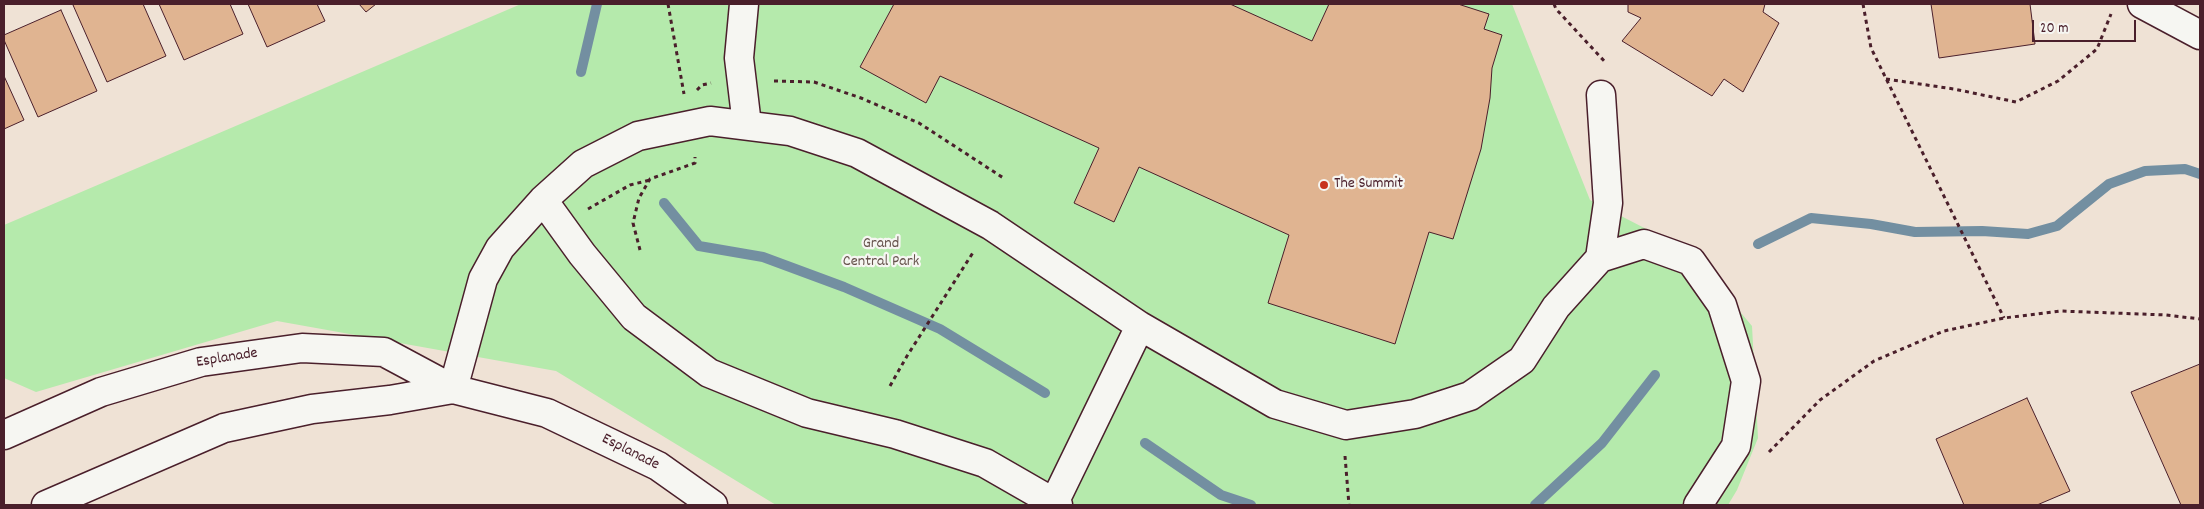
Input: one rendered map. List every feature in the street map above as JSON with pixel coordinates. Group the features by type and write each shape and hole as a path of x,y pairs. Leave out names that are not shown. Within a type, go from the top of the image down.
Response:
{"lane":[{"path":"744,4 739,58 747,125"},
{"path":"2142,4 2200,35"},
{"path":"1600,258 1608,203 1601,95"},
{"path":"453,389 483,279 500,248 543,200 583,164 638,136 710,121 790,131 857,153 990,225 1140,326 1274,404 1346,425 1415,414 1470,396 1522,360 1556,307 1600,258 1644,244 1690,261 1722,305 1746,381 1736,446 1698,505"},
{"path":"543,200 582,254 634,317 709,374 807,413 895,434 986,463 1055,505 1140,326"},
{"name":"Esplanade","path":"4,434 101,392 201,362 302,348 384,352 453,389 547,413 658,466 713,505"},
{"name":"Esplanade","path":"46,505 224,428 312,409 390,400 453,389"}],"path":[{"path":"668,4 690,125"},
{"path":"1554,4 1556,9 1606,62 1601,95"},
{"path":"1863,4 1871,48 2004,318"},
{"path":"1886,79 1954,89 2016,102 2058,81 2098,49 2112,13"},
{"path":"768,80 814,82 862,98 919,124 1005,179"},
{"path":"584,211 630,185 695,163 695,154"},
{"path":"640,250 634,223 639,198 650,179"},
{"path":"890,386 965,266"},
{"path":"1765,456 1820,400 1874,361 1944,331 2004,318 2060,311 2112,311 2166,315 2200,320"},
{"path":"1348,488 1349,505"}],"green space":[{"name":"Grand Central Park","path":"521,4 1512,4 1590,200 1689,251 1752,326 1758,438 1737,490 1728,505 776,505 556,371 277,321 36,392 4,378 4,225"}],"building":[{"path":"143,4 166,56 107,82 73,5"},
{"path":"159,4 230,4 243,34 184,60"},
{"path":"248,4 317,4 325,21 267,47"},
{"path":"359,4 376,4 366,12"},
{"name":"The Summit","path":"894,4 1230,4 1312,41 1329,4 1458,4 1489,14 1484,29 1502,35 1492,68 1490,98 1481,149 1453,239 1429,232 1395,344 1268,303 1289,235 1139,167 1114,222 1074,203 1099,148 940,76 926,103 860,67"},
{"path":"1628,4 1765,4 1763,12 1779,23 1743,92 1724,79 1712,96 1622,41 1641,18 1628,12"},
{"path":"1931,4 2030,4 2035,44 1939,58"},
{"path":"61,10 97,91 38,117 4,40 4,35"},
{"path":"4,76 24,120 4,129"},
{"path":"2200,364 2200,505 2181,505 2131,392"},
{"path":"2027,398 2070,491 2037,505 1964,505 1936,439"}],"waterway":[{"path":"581,72 597,4"},
{"path":"1758,244 1811,218 1871,224 1915,232 1982,231 2028,234 2057,226 2109,184 2145,171 2185,169 2200,174"},
{"path":"664,203 699,246 763,257 844,287 940,329 1045,393"},
{"path":"1535,505 1602,443 1655,375"},
{"path":"1145,443 1221,495 1251,505"}],"place":[{"name":"The Summit","path":"1324,185"}]}
